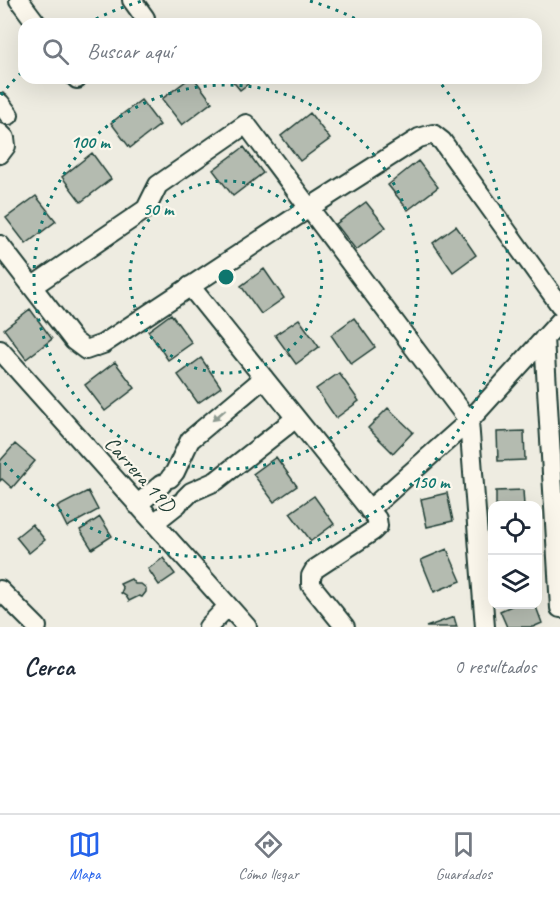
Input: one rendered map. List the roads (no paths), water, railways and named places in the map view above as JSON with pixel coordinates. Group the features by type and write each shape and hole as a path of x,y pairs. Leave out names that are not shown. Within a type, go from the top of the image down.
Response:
{"street":[{"path":"19,0 32,18"},
{"path":"132,0 145,18"},
{"path":"33,286 146,209 158,185 246,124 469,421 485,627"},
{"path":"0,133 5,138 6,146 0,154"},
{"path":"0,245 74,341 86,350 103,344 419,138 433,134 442,141 560,305"},
{"path":"190,286 377,519 378,526 315,569 310,576 311,585 345,627"},
{"path":"369,510 469,421 560,321"},
{"path":"544,338 556,478 560,608"},
{"name":"Carrera 19D","path":"0,350 247,627"},
{"path":"137,505 175,472 190,440 264,378"},
{"path":"154,523 192,492 216,481 296,418"},
{"path":"0,590 38,627"},
{"path":"208,627 228,606"}]}
